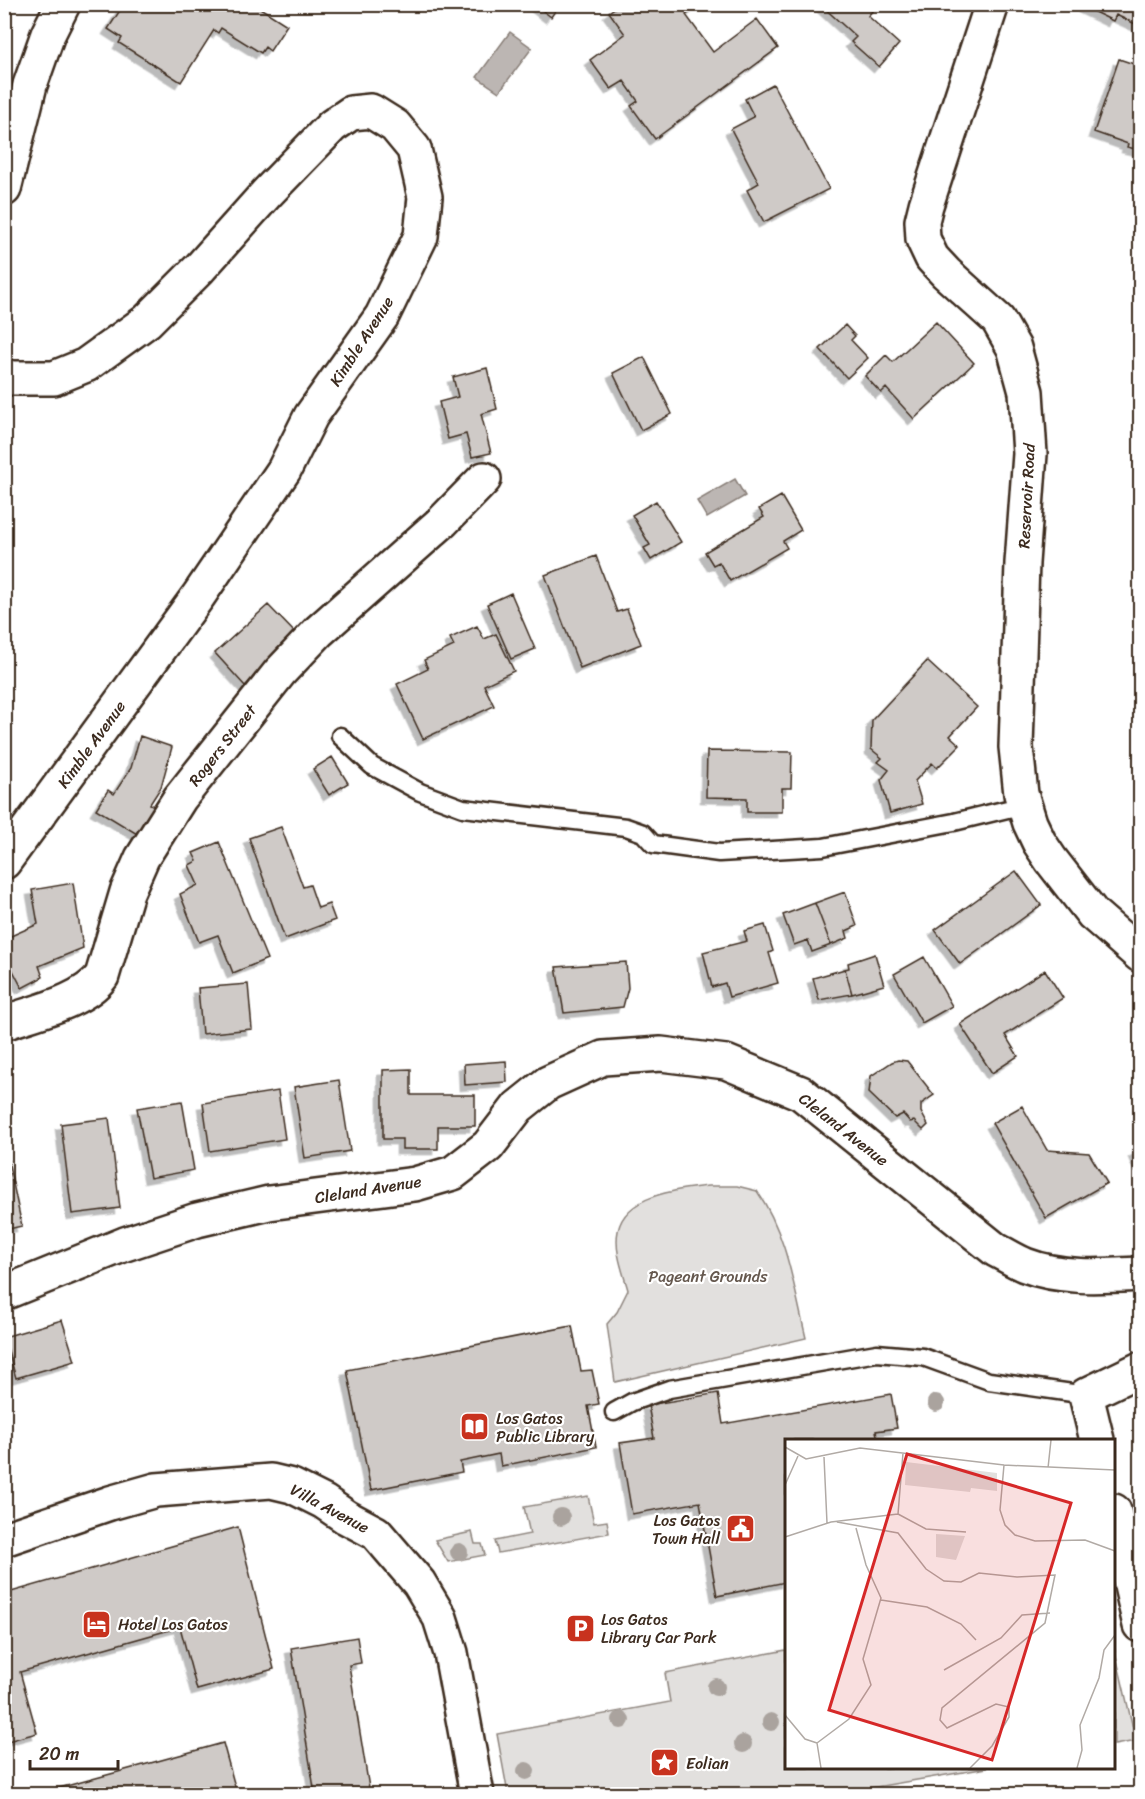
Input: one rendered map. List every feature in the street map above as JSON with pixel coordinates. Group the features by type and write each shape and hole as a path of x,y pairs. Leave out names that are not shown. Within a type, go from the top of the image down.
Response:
{"street":[{"path":"4,189 30,85 48,34 63,4"},
{"name":"Reservoir Road","path":"992,4 926,205 922,221 923,239 932,258 998,320 1014,348 1026,392 1030,454 1022,563 1016,747 1024,805 1039,842 1051,860 1093,914 1140,955"},
{"name":"Kimble Avenue","path":"4,375 10,378 54,378 87,365 147,321 199,269 332,126 351,113 371,111 395,126 414,149 425,197 422,236 382,316 311,416 284,470 199,595 4,862"},
{"name":"Rogers Street","path":"4,1023 65,1002 94,986 102,976 127,892 142,858 180,798 280,672 319,631 443,521 484,479"},
{"name":"Cleland Avenue","path":"4,1293 125,1244 197,1220 269,1203 416,1184 453,1173 489,1146 518,1107 548,1083 603,1058 660,1054 726,1062 801,1093 996,1250 1026,1265 1065,1273 1101,1276 1140,1274"},
{"path":"1097,1439 1086,1395 1140,1369"},
{"name":"Villa Avenue","path":"4,1539 156,1490 271,1481 292,1486 324,1502 376,1533 419,1582 440,1618 451,1653 477,1794"},
{"path":"1115,1519 1140,1625"}],"lane":[{"path":"340,736 372,766 420,792 463,808 626,827 643,832 653,844 719,854 823,847 954,822 1024,805"},
{"path":"614,1412 639,1399 669,1389 877,1353 923,1357 989,1381 1086,1395"}],"green space":[{"name":"Pageant Grounds","path":"708,1186 737,1186 757,1191 783,1243 806,1338 615,1382 607,1324 617,1312 628,1290 617,1246 618,1231 623,1219 631,1209 655,1196"},
{"path":"588,1496 594,1523 607,1521 609,1533 498,1553 495,1541 530,1534 524,1507"},
{"path":"472,1532 475,1544 482,1544 485,1555 448,1562 435,1540"},
{"path":"785,1650 785,1769 981,1769 835,1794 508,1794 497,1734 670,1702 665,1673"},
{"path":"1115,1651 1136,1741 1115,1745"}],"shaded area":[{"path":"510,32 532,48 499,92 477,77"},
{"path":"735,479 745,496 707,518 697,501"}],"building":[{"path":"124,4 131,4 135,7 136,4 163,4 170,9 172,4 254,4 287,25 270,51 265,47 261,53 221,28 218,33 214,30 181,82 119,43 122,38 108,29"},
{"path":"534,4 560,4 551,17"},
{"path":"620,4 695,4 697,7 686,15 713,52 757,19 778,48 655,139 631,106 638,101 624,81 611,89 590,60 625,34 609,12"},
{"path":"820,4 878,4 868,16 899,44 879,67 851,42 856,37"},
{"path":"1085,4 1140,4 1140,26 1116,15 1113,21 1084,7"},
{"path":"1119,59 1140,66 1140,150 1127,147 1128,144 1094,132"},
{"path":"773,84 829,189 764,222 747,190 759,183 731,129 754,117 745,99"},
{"path":"936,322 974,363 914,419 886,388 881,393 865,376 886,355 893,362"},
{"path":"845,325 855,336 851,340 868,358 847,378 820,349"},
{"path":"644,357 672,414 641,430 613,373"},
{"path":"487,368 497,409 481,414 491,453 472,457 466,434 448,439 439,402 458,397 453,377"},
{"path":"781,496 801,530 783,541 787,548 730,581 719,562 713,565 705,552 764,517 759,509"},
{"path":"656,501 681,542 651,560 644,548 650,545 632,515"},
{"path":"596,556 617,612 627,609 641,644 580,668 545,575"},
{"path":"511,593 535,649 511,659 487,604"},
{"path":"268,605 299,637 245,686 215,653"},
{"path":"477,626 484,639 496,634 514,671 484,685 494,706 423,739 397,684 428,669 424,660 454,646 450,638"},
{"path":"927,661 977,707 950,736 960,745 937,768 932,763 915,781 922,804 890,813 881,780 889,770 878,762 882,758 871,749 872,720"},
{"path":"140,736 172,747 161,787 150,804 160,809 142,837 96,809 108,790 114,794 131,768"},
{"path":"707,751 792,752 791,788 782,788 782,812 747,812 747,798 706,797"},
{"path":"332,757 348,783 329,795 313,769"},
{"path":"281,827 303,887 310,885 318,908 329,904 335,920 285,939 249,838"},
{"path":"219,842 267,959 233,973 218,935 199,942 180,894 198,885 189,865 197,861 193,853"},
{"path":"1016,871 1041,905 960,964 935,930"},
{"path":"73,883 83,948 39,966 43,977 22,988 4,953 4,939 38,924 32,890"},
{"path":"845,892 857,926 846,931 848,938 831,945 815,903"},
{"path":"815,903 831,945 812,952 808,940 794,945 783,915"},
{"path":"765,925 773,951 769,953 778,983 729,997 725,983 712,987 703,952 747,941 744,931"},
{"path":"875,954 884,985 852,994 845,969 849,968 848,963"},
{"path":"924,957 952,1006 922,1023 894,974"},
{"path":"626,962 628,988 623,1007 564,1013 556,967"},
{"path":"845,969 852,994 819,1000 813,978"},
{"path":"1045,970 1063,998 1005,1035 1018,1056 992,1073 960,1024"},
{"path":"248,984 252,1029 202,1034 198,988"},
{"path":"898,1060 907,1061 934,1095 921,1104 921,1112 928,1125 923,1130 914,1121 910,1122 903,1114 895,1118 869,1093 871,1076"},
{"path":"506,1061 507,1082 465,1085 464,1064"},
{"path":"411,1069 411,1095 475,1095 475,1126 438,1126 438,1149 402,1149 402,1139 383,1139 383,1070"},
{"path":"339,1080 350,1151 305,1158 294,1087"},
{"path":"278,1091 285,1139 210,1151 203,1103"},
{"path":"182,1101 194,1170 150,1178 137,1108"},
{"path":"1022,1106 1047,1150 1089,1153 1107,1183 1046,1218 992,1123"},
{"path":"109,1118 120,1208 72,1214 61,1124"},
{"path":"1140,1149 1140,1167 1134,1152"},
{"path":"8,1160 22,1226 4,1230 4,1161"},
{"path":"62,1320 75,1361 16,1378 4,1337"},
{"name":"Los Gatos Public Library","path":"572,1326 581,1371 592,1370 599,1404 588,1406 596,1447 501,1466 499,1454 460,1462 462,1472 371,1490 347,1370"},
{"path":"718,1393 723,1424 891,1394 897,1428 876,1431 878,1439 785,1439 785,1582 717,1596 700,1502 632,1514 620,1443 654,1438 648,1405"},
{"path":"238,1527 274,1669 197,1690 180,1627 20,1672 37,1733 4,1742 4,1594"},
{"path":"357,1637 361,1663 349,1665 370,1794 315,1794 291,1648"},
{"path":"223,1743 237,1794 37,1794 118,1772"}],"place":[{"name":"Los Gatos Public Library","path":"475,1427"},
{"name":"Los Gatos Town Hall","path":"741,1529"},
{"name":"Hotel Los Gatos","path":"97,1624"},
{"name":"Los Gatos Library Car Park","path":"580,1628"},
{"name":"Eolian","path":"665,1763"}]}
